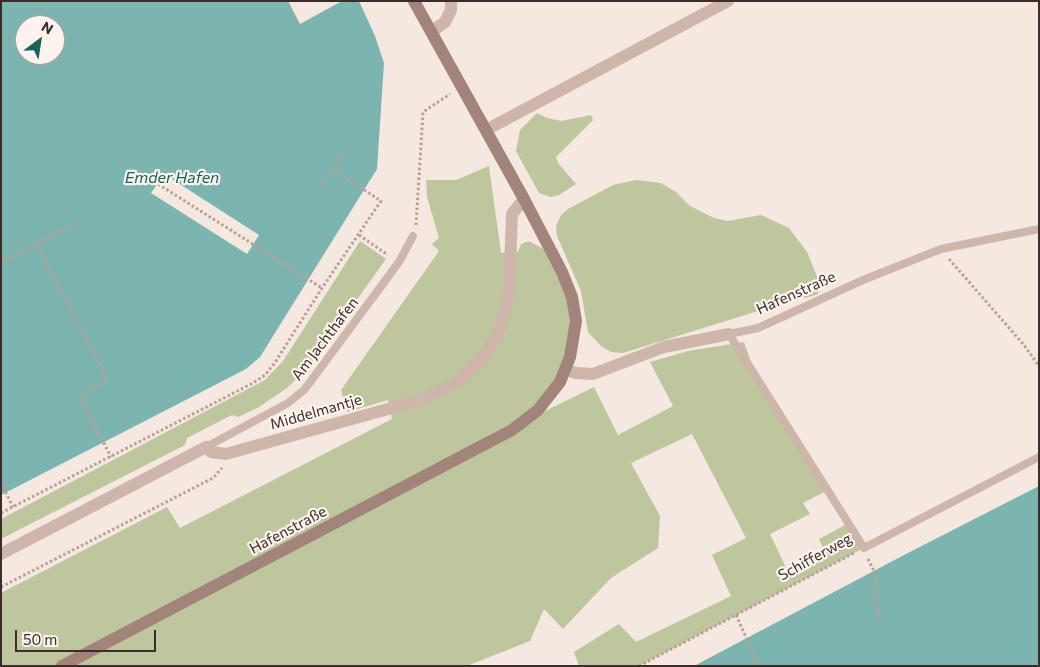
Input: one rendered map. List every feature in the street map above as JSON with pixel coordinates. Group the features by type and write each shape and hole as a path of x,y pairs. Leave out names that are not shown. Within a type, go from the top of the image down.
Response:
{"street":[{"name":"Hafenstraße","path":"62,666 472,452 528,419 546,402 566,370 573,344 575,310 562,272 524,198 414,1"},
{"path":"431,32 445,22 451,10 451,1"},
{"path":"486,130 728,1"},
{"name":"Middelmantje","path":"226,454 424,399 448,388 468,374 494,342 506,310 509,294 512,214 524,198"},
{"name":"Hafenstraße","path":"566,370 576,373 593,374 664,347 729,334"},
{"path":"1,554 206,448 211,452 226,454"}],"lane":[{"name":"Hafenstraße","path":"729,334 758,328 863,280 941,249 1039,230"},
{"name":"Am Jachthafen","path":"206,448 288,403 306,389 399,262 413,236"},
{"name":"Schifferweg","path":"729,334 864,548"},
{"path":"864,548 1039,457"}],"path":[{"path":"413,236 418,216 423,112 449,94"},
{"path":"322,185 343,154"},
{"path":"1,513 253,383 265,375 381,201 333,169"},
{"path":"158,184 322,288"},
{"path":"1,262 78,222"},
{"path":"359,235 377,247"},
{"path":"36,244 108,380 79,395 111,457"},
{"path":"941,249 1024,345 1039,366"},
{"path":"1,588 213,478 223,467 226,454"},
{"path":"1,483 14,507"},
{"name":"Schifferweg","path":"640,666 864,548"},
{"path":"874,571 879,622"},
{"path":"736,616 759,666"}],"green space":[{"path":"537,113 547,118 561,121 591,115 593,120 556,157 558,163 576,184 559,195 550,197 539,193 516,151 520,130"},
{"path":"489,166 501,253 518,252 521,244 529,241 554,255 572,297 570,357 531,418 594,387 618,435 673,406 650,362 688,351 744,342 755,374 828,490 803,503 810,514 770,534 789,574 827,556 819,539 849,523 864,548 639,666 579,666 574,652 619,624 636,642 731,596 712,555 746,538 692,434 631,463 660,516 658,548 611,578 563,629 544,609 530,641 467,666 1,666 1,593 167,507 180,528 392,419 388,400 347,412 341,390 439,251 432,244 439,238 427,197 426,180 456,180"},
{"path":"636,180 661,183 676,192 690,206 714,218 728,221 761,215 789,228 807,252 820,284 818,294 806,298 789,292 777,297 758,311 623,353 611,352 602,347 588,332 581,291 557,236 556,226 561,215 568,209 613,185"},
{"path":"360,241 386,259 307,369 287,388 259,407 238,417 232,415 187,438 185,445 1,539 1,519 265,380 283,361"}],"water":[{"name":"Emder Hafen","path":"1,1 288,1 300,24 342,1 359,1 375,36 384,63 377,169 260,357 246,369 1,495"},
{"path":"1039,486 1039,666 694,666 904,555"}],"pier":[{"path":"164,174 259,235 247,254 151,193"}]}
